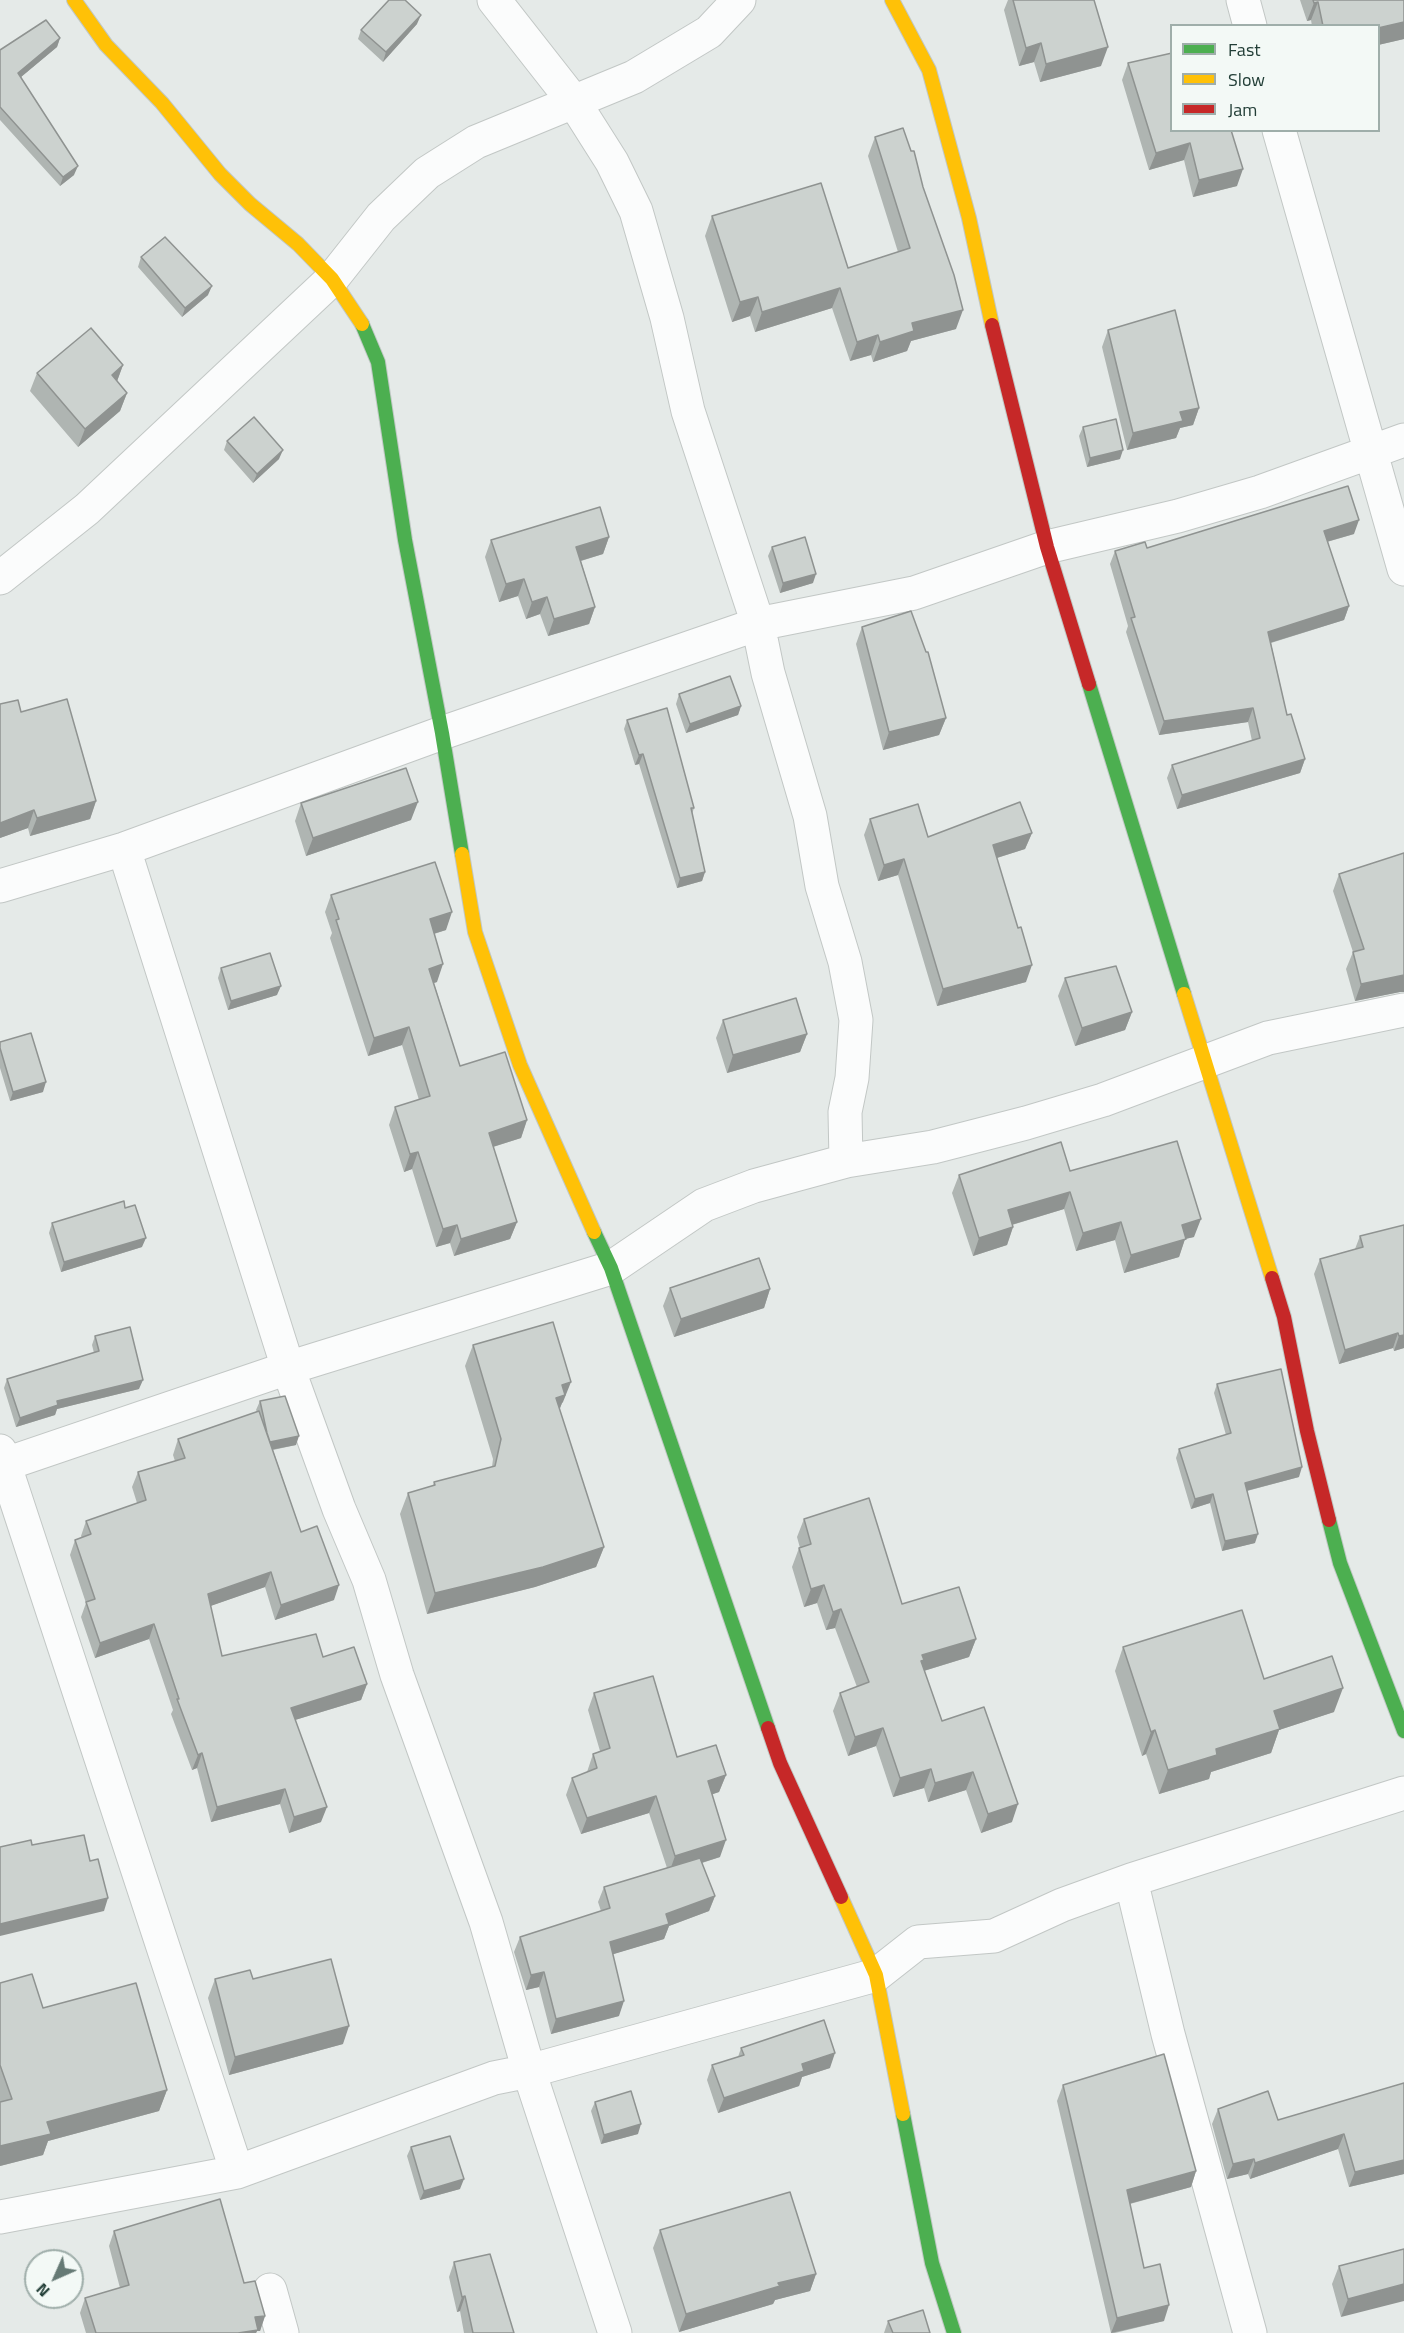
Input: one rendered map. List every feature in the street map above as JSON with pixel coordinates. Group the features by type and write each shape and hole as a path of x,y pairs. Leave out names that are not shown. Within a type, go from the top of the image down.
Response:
{"street":[{"path":"74,0 106,45 162,103 220,174 250,204 298,244 332,279 362,324 378,362 405,540 442,733 475,932 520,1065 568,1177 611,1268 780,1763 876,1975 932,2263 954,2333"},
{"path":"494,0 574,102 612,162 636,211 667,318 688,411 758,624 768,673 810,816 822,886 845,962 856,1020 852,1078 845,1112 846,1161"},
{"path":"0,578 87,509 332,279 381,217 427,173 476,142 634,77 709,32 739,0"},
{"path":"892,0 929,70 969,218 990,316 1047,547 1284,1317 1307,1431 1340,1563 1404,1731"},
{"path":"1243,0 1249,24"},
{"path":"1280,132 1404,569"},
{"path":"0,886 124,849 442,733 758,624 914,592 1047,547 1178,516 1260,492 1404,440"},
{"path":"124,849 288,1368 339,1509 369,1580 397,1675 486,1922 529,2071 615,2333"},
{"path":"237,2172 1,1461 288,1368 611,1268 704,1205 754,1186 846,1161 933,1148 1026,1123 1103,1100 1268,1038 1404,1010"},
{"path":"0,2217 237,2172 494,2078 529,2071 876,1975 918,1942 994,1936 1062,1905 1131,1880 1404,1793"},
{"path":"1131,1880 1168,2034 1250,2333"},
{"path":"270,2289 282,2333"}],"building":[{"path":"389,0 405,0 421,15 386,52 361,30"},
{"path":"1013,0 1094,0 1108,47 1046,64 1041,43 1026,48"},
{"path":"1313,0 1404,0 1404,22 1380,28 1380,24 1323,24 1318,2 1314,3"},
{"path":"46,20 60,38 18,73 78,166 63,177 0,107 0,50"},
{"path":"1170,53 1170,132 1232,132 1243,169 1199,180 1190,143 1156,153 1128,63"},
{"path":"903,128 911,151 914,151 923,187 954,275 963,310 912,323 914,331 880,342 878,335 857,342 840,288 762,312 758,297 740,302 712,216 821,183 848,268 910,248 875,137"},
{"path":"165,237 212,286 185,308 141,257"},
{"path":"1175,310 1199,408 1180,412 1183,421 1133,433 1108,330"},
{"path":"91,328 123,365 112,375 127,393 85,429 37,373"},
{"path":"254,417 283,450 257,474 227,441"},
{"path":"1116,419 1123,450 1090,458 1083,427"},
{"path":"1348,486 1359,520 1324,531 1349,606 1268,632 1287,715 1291,714 1305,759 1182,795 1172,765 1260,738 1253,708 1164,721 1131,618 1135,617 1115,551 1145,542 1147,548"},
{"path":"600,507 609,537 576,547 595,607 554,619 547,597 532,602 524,579 506,584 491,540"},
{"path":"805,537 816,574 783,583 772,547"},
{"path":"911,611 926,652 928,652 946,718 889,732 862,627"},
{"path":"730,676 741,706 690,724 679,694"},
{"path":"67,699 96,801 37,818 34,810 0,823 0,704 18,700 21,712"},
{"path":"667,708 694,808 691,808 705,872 680,878 643,754 639,755 627,720"},
{"path":"406,768 418,802 313,838 301,803"},
{"path":"1020,802 1032,833 993,845 1018,928 1021,927 1032,965 943,989 904,859 884,865 870,819 918,804 928,837"},
{"path":"1404,853 1404,975 1361,984 1353,952 1364,949 1339,874"},
{"path":"435,862 452,912 430,919 443,964 429,969 460,1066 505,1052 527,1120 489,1133 517,1222 461,1239 457,1225 443,1229 418,1152 410,1154 395,1107 430,1096 409,1027 374,1038 336,920 339,919 331,895"},
{"path":"270,953 281,986 231,1001 221,968"},
{"path":"1116,966 1132,1012 1082,1028 1065,978"},
{"path":"796,998 807,1034 733,1055 723,1020"},
{"path":"31,1033 46,1082 13,1092 0,1042"},
{"path":"1177,1141 1201,1219 1182,1225 1186,1239 1131,1255 1121,1222 1083,1233 1070,1192 1008,1210 1013,1227 979,1238 959,1175 1061,1142 1070,1171"},
{"path":"124,1201 125,1208 135,1205 146,1238 64,1262 52,1223"},
{"path":"1404,1225 1404,1335 1399,1336 1398,1333 1345,1350 1320,1259 1363,1247 1360,1236"},
{"path":"759,1258 770,1289 681,1319 670,1288"},
{"path":"553,1322 571,1382 562,1385 565,1395 556,1398 604,1547 543,1567 435,1593 408,1493 435,1485 434,1482 495,1466 501,1439 473,1345"},
{"path":"130,1327 143,1380 57,1401 58,1405 20,1418 7,1379 99,1351 95,1336"},
{"path":"1281,1369 1302,1467 1245,1483 1258,1534 1225,1541 1213,1494 1195,1499 1179,1449 1231,1433 1217,1384"},
{"path":"285,1396 299,1436 270,1442 260,1401"},
{"path":"259,1411 301,1532 317,1526 339,1585 281,1605 271,1572 208,1594 222,1656 316,1634 323,1657 354,1647 367,1684 291,1708 327,1807 294,1817 285,1789 217,1807 202,1753 198,1755 177,1699 179,1699 154,1624 100,1643 86,1602 95,1599 75,1540 91,1534 86,1521 146,1500 138,1472 185,1458 178,1439"},
{"path":"869,1498 902,1604 959,1587 976,1639 922,1655 924,1660 921,1661 942,1721 984,1707 1018,1804 988,1814 973,1772 935,1783 931,1769 900,1778 883,1728 855,1737 840,1693 869,1682 841,1609 833,1612 824,1585 811,1589 799,1548 811,1544 804,1519"},
{"path":"1242,1610 1264,1679 1332,1656 1343,1688 1274,1711 1280,1729 1216,1749 1217,1755 1168,1770 1155,1730 1151,1732 1123,1647"},
{"path":"653,1676 677,1757 716,1745 726,1775 708,1781 726,1840 675,1856 656,1796 587,1818 572,1778 597,1768 593,1754 610,1748 594,1693"},
{"path":"84,1835 90,1861 98,1859 108,1898 0,1924 0,1847 31,1840 32,1845"},
{"path":"700,1858 715,1896 666,1914 669,1924 610,1942 624,2001 556,2019 544,1972 531,1975 520,1937 610,1908 604,1887"},
{"path":"331,1959 349,2026 235,2057 215,1979 250,1970 253,1979"},
{"path":"32,1974 43,2008 136,1983 167,2090 47,2122 51,2134 0,2146 0,2102 12,2099 0,2065 0,1983"},
{"path":"824,2020 835,2053 802,2064 804,2071 724,2098 712,2065 744,2055 741,2048"},
{"path":"1164,2054 1196,2171 1127,2190 1144,2268 1160,2264 1169,2305 1117,2318 1063,2085"},
{"path":"1404,2083 1404,2160 1355,2172 1344,2134 1255,2163 1254,2159 1233,2164 1218,2109 1268,2091 1278,2120"},
{"path":"631,2091 641,2124 604,2135 595,2102"},
{"path":"450,2136 464,2179 424,2191 411,2147"},
{"path":"790,2192 816,2274 778,2283 780,2286 686,2314 660,2230"},
{"path":"220,2199 244,2283 255,2281 265,2316 255,2317 258,2330 238,2333 96,2333 85,2298 129,2285 114,2231"},
{"path":"1404,2249 1404,2284 1348,2299 1339,2266"},
{"path":"490,2254 514,2333 473,2333 465,2296 462,2297 454,2262"},
{"path":"923,2310 930,2333 893,2333 888,2321"}],"traffic: fast":[{"path":"362,324 378,362 405,540 442,733 462,854"},
{"path":"1089,684 1184,994"},
{"path":"594,1232 611,1268 768,1728"},
{"path":"1329,1520 1340,1563 1404,1731"},
{"path":"903,2114 932,2263 954,2333"}],"traffic: slow":[{"path":"74,0 106,45 162,103 220,174 250,204 298,244 332,279 362,324"},
{"path":"892,0 929,70 969,218 992,325"},
{"path":"462,854 475,932 520,1065 594,1232"},
{"path":"1184,994 1272,1278"},
{"path":"841,1897 876,1975 903,2114"}],"traffic: jam":[{"path":"992,325 1047,547 1089,684"},
{"path":"1272,1278 1284,1317 1307,1431 1329,1520"},
{"path":"768,1728 780,1763 841,1897"}]}
